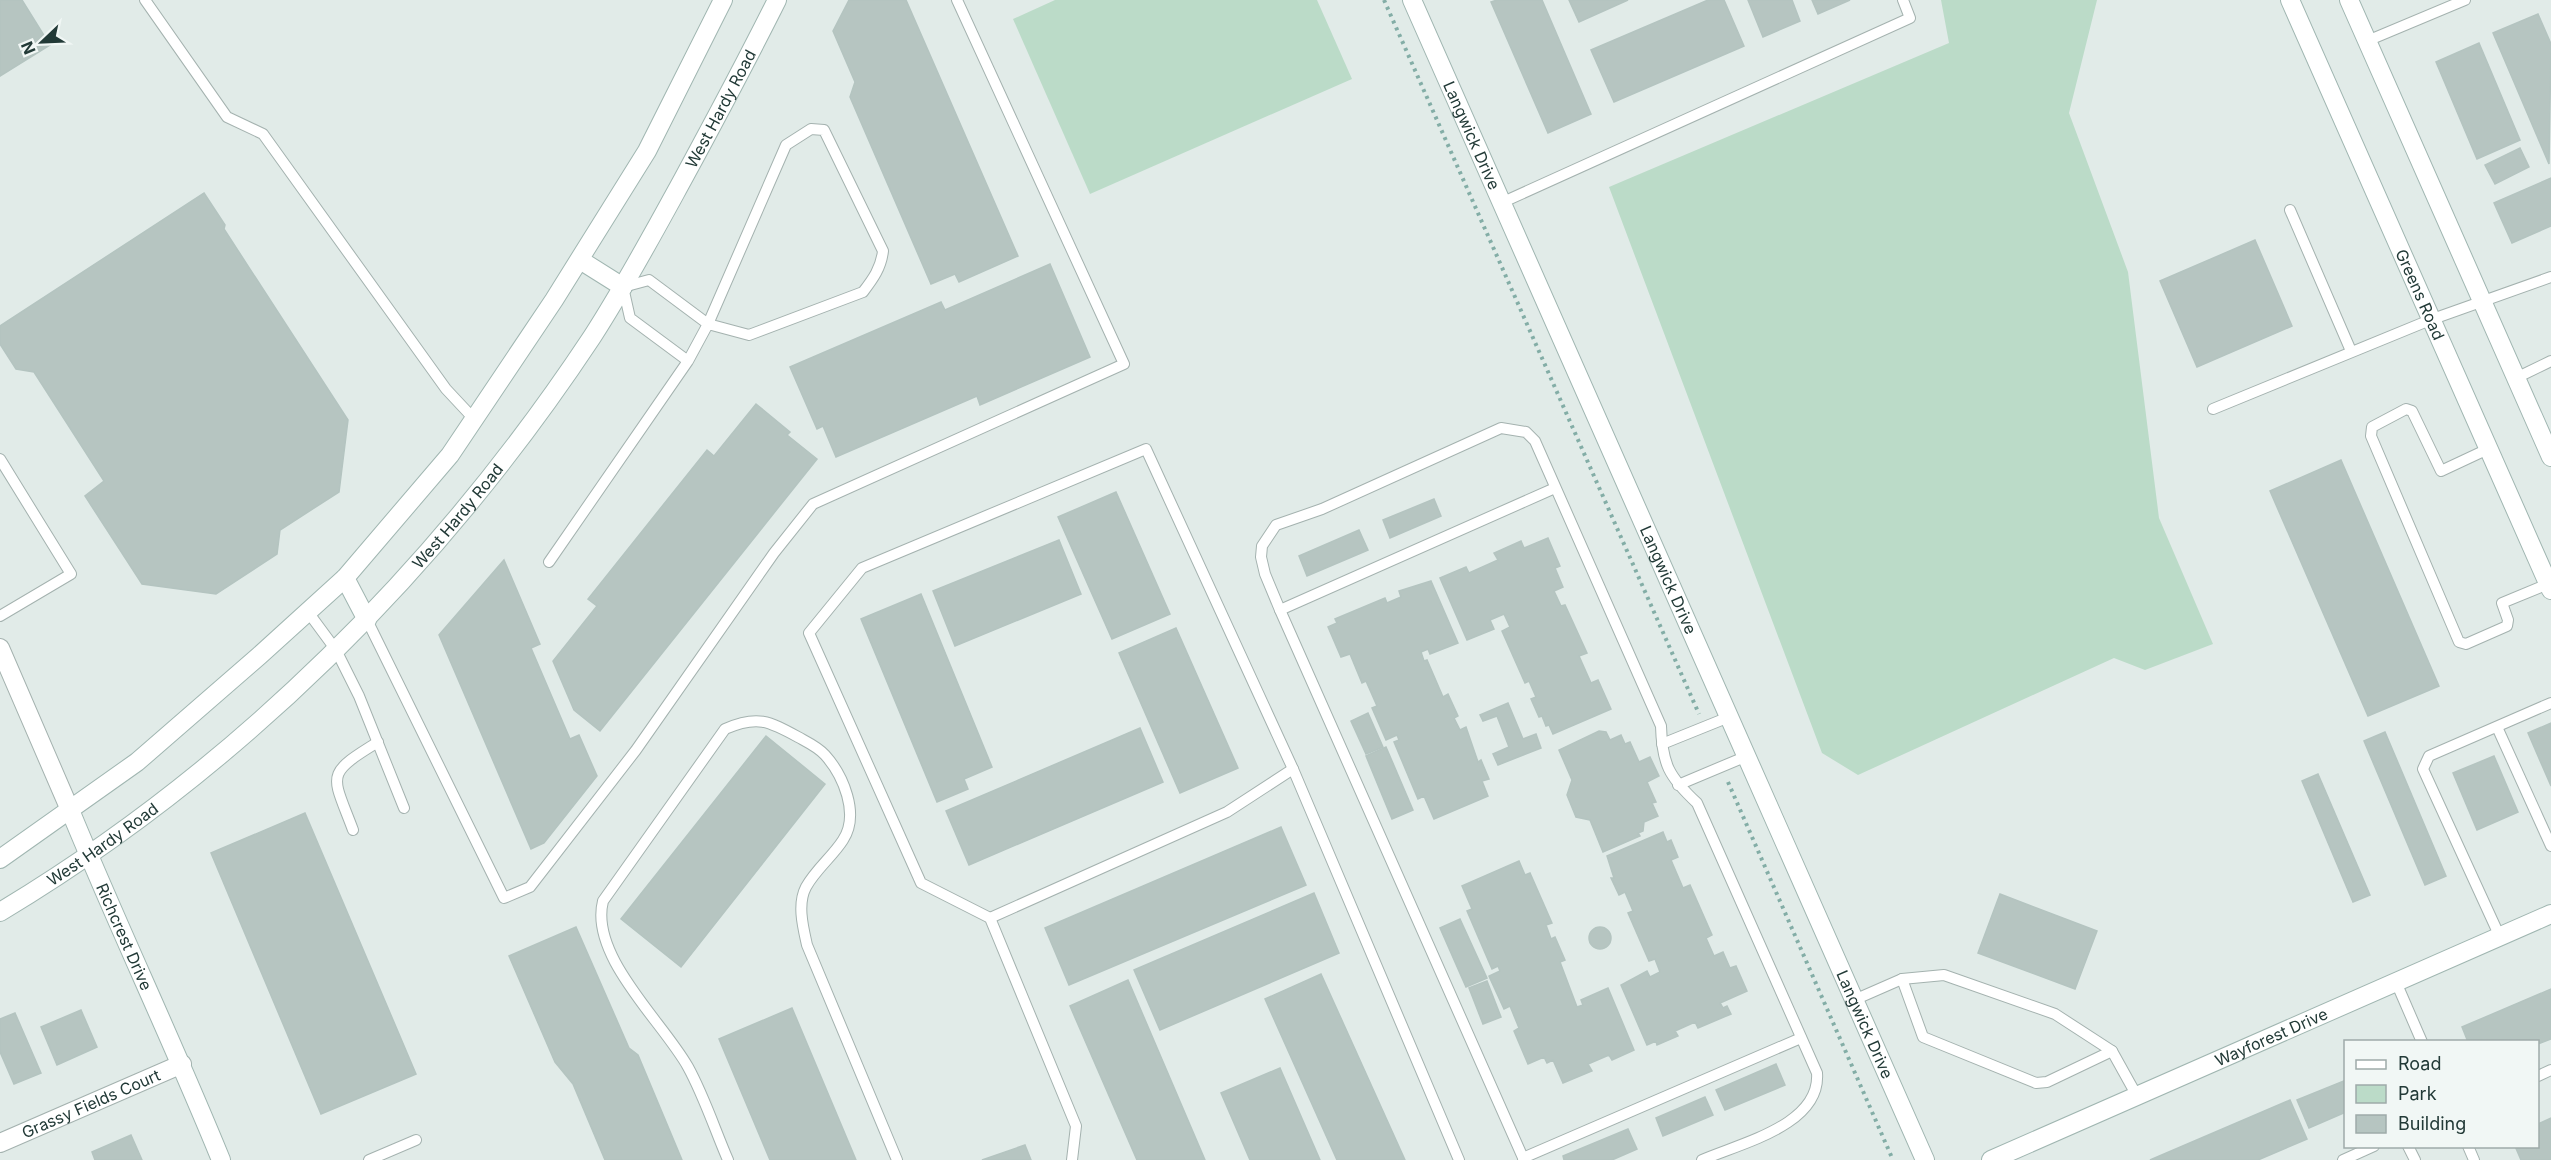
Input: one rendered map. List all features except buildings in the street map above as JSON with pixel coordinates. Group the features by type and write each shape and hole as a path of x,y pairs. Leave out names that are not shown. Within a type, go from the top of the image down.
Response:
{"street":[{"path":"0,859 177,730 345,578 450,455 580,260 647,151 723,0"},
{"name":"West Hardy Road","path":"0,912 89,855 198,774 336,650 430,552 548,401 623,287 777,0"},
{"name":"Langwick Drive","path":"1412,0 1925,1160"},
{"name":"Greens Road","path":"2290,0 2550,587"},
{"path":"2349,0 2551,457"},
{"path":"580,260 623,287"},
{"path":"345,578 367,620"},
{"name":"Richcrest Drive","path":"0,648 182,1064 221,1160"},
{"name":"Wayforest Drive","path":"1991,1160 2551,914"},
{"name":"Grassy Fields Court","path":"0,1143 182,1064"}],"lane":[{"path":"145,0 226,117 263,134 446,389 474,418"},
{"path":"367,620 504,898 530,887 636,750 774,553 813,504 1124,364 957,0"},
{"path":"1501,203 1910,18 1903,0"},
{"path":"2367,41 2465,0"},
{"path":"549,562 688,362 708,324 786,145 811,129 824,130 883,251 882,264 862,292 749,334 708,324 650,280 623,287 630,318 688,362"},
{"path":"2290,210 2351,351"},
{"path":"2213,409 2430,320 2551,277"},
{"path":"2516,378 2551,361"},
{"path":"2488,448 2441,471 2412,411 2406,409 2372,427 2371,436 2459,642 2466,644 2507,626 2508,620 2502,603 2550,587"},
{"path":"1702,1160 1795,1120 1814,1098 1818,1083 1817,1073 1697,803 1678,785 1665,765 1661,726 1535,441 1526,432 1501,428 1322,509 1276,525 1262,546 1261,557 1265,574 1523,1159 1801,1038"},
{"path":"1072,1160 1076,1126 990,918 921,883 809,633 862,568 1146,449 1293,769 1458,1160"},
{"path":"0,459 71,574 0,616"},
{"path":"1280,610 1555,488"},
{"path":"308,612 336,650 359,696 404,808"},
{"path":"2500,937 2423,770 2429,756 2551,703"},
{"path":"1662,744 1729,717"},
{"path":"728,1160 688,1067 635,995 609,947 603,933 600,912 603,901 726,729 744,721 756,720 777,725 824,753 837,773 850,810 849,824 843,841 806,888 801,916 807,945 897,1160"},
{"path":"2497,727 2551,846"},
{"path":"353,830 339,792 336,780 338,771 345,762 378,742"},
{"path":"1678,785 1747,756"},
{"path":"990,918 1227,812 1293,769"},
{"path":"1854,1000 1902,979 1944,975 2055,1014 2112,1051 2136,1096"},
{"path":"1902,979 1923,1037 2036,1083 2047,1082 2112,1051"},
{"path":"2396,982 2422,1040"},
{"path":"369,1160 416,1140"},
{"path":"2343,1160 2370,1148"}],"path":[{"path":"1384,0 1705,726"},
{"path":"1721,766 1893,1160"}],"green space":[{"path":"1055,0 1317,0 1352,79 1090,194 1013,19"},
{"path":"1941,0 2097,0 2069,113 2128,272 2159,518 2213,644 2145,670 2114,658 1858,775 1822,753 1609,187 1949,43"}]}
